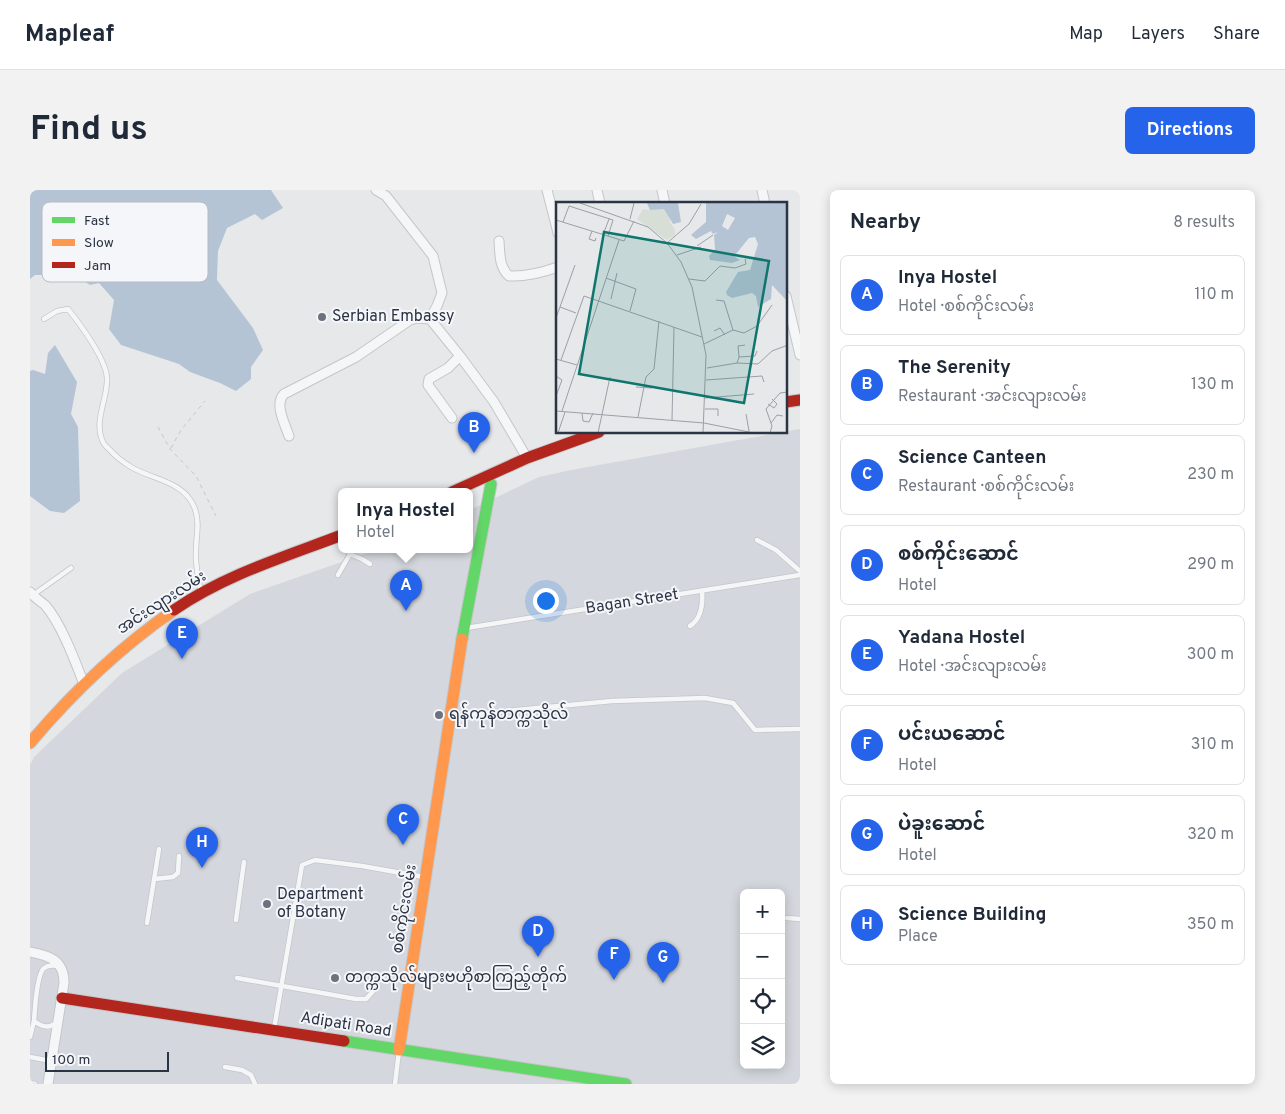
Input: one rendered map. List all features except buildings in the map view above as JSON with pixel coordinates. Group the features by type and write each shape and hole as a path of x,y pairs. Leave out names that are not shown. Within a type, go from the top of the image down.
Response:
{"street":[{"path":"376,190 386,196 433,256 442,293 430,319"},
{"path":"547,190 556,225"},
{"path":"499,241 501,263 504,272 509,276 541,273 556,269"},
{"path":"788,304 800,355"},
{"path":"289,436 280,406 281,397 284,394 356,358 410,320 418,318 430,319 494,402 527,458"},
{"path":"452,418 428,385 429,379 448,368 460,356"},
{"path":"461,488 527,458 593,434"},
{"name":"စစ်ကိုင်းလမ်း","path":"399,1050 465,628 492,484"},
{"name":"အင်းလျားလမ်း","path":"30,742 84,684 118,651 201,593 240,574 338,537"},
{"path":"32,594 45,606 55,621 84,684"},
{"path":"30,952 41,954 55,961 64,971 62,998 48,1084"},
{"name":"Adipati Road","path":"62,998 626,1084"}],"lane":[{"path":"44,318 57,310 68,309 102,361 107,377 100,419 103,443 115,456 131,467 166,480 180,489 195,508 198,534 196,567 201,593"},
{"name":"စစ်ကိုင်းလမ်း","path":"492,484 494,473"},
{"path":"757,540 776,550 800,573"},
{"path":"338,575 349,553"},
{"path":"351,553 370,564"},
{"path":"32,594 71,568"},
{"name":"Bagan Street","path":"465,628 702,591 800,573"},
{"path":"690,626 696,622 700,613 702,591"},
{"path":"451,716 612,700 705,698 733,702 754,730 800,730"},
{"path":"147,923 158,849"},
{"path":"154,879 173,877 178,873 179,856"},
{"path":"274,1030 302,866 314,860 362,866 426,878"},
{"path":"236,920 244,862"},
{"path":"787,918 800,919"},
{"path":"30,1038 40,976 44,968 57,966 64,971"},
{"path":"237,978 356,999 366,999 377,987"},
{"path":"34,1021 45,1027 52,1026 58,1021"},
{"name":"စစ်ကိုင်းလမ်း","path":"395,1084 399,1050"},
{"path":"30,1057 51,1061"},
{"path":"225,1067 242,1070 251,1075 255,1084"},
{"path":"30,1083 35,1084"}],"path":[{"path":"170,449 180,430 204,401"},
{"path":"158,427 170,449 196,476 216,516"}],"shaded area":[{"name":"ရန်ကုန်တက္ကသိုလ်","path":"800,429 800,1084 30,1084 30,765 34,757 122,673 250,594 367,553 473,553 473,509 539,477 772,434 788,434 788,431"}],"water":[{"path":"30,190 271,190 283,208 262,220 255,214 227,228 218,251 217,280 253,328 263,350 251,367 251,379 236,391 190,372 179,364 121,345 109,329 114,300 99,283 90,285 85,282 208,282 208,202 42,202 42,275 35,275 30,279"},
{"path":"55,345 77,382 71,414 78,427 80,501 64,513 50,511 30,496 30,371 33,370 45,374 48,353"}],"traffic: fast":[{"path":"462,639 491,484"},
{"path":"344,1041 626,1084"}],"traffic: slow":[{"path":"30,743 63,706 116,655 174,610"},
{"path":"399,1050 462,639"}],"traffic: jam":[{"path":"788,402 800,400"},
{"path":"461,488 527,458 593,434"},
{"path":"174,610 234,577 338,536"},
{"path":"62,998 344,1041"}],"place":[{"name":"Serbian Embassy","path":"322,317"},
{"name":"The Serenity","path":"474,453"},
{"name":"Inya Hostel","path":"406,611"},
{"name":"Yadana Hostel","path":"182,659"},
{"name":"ရန်ကုန်တက္ကသိုလ်","path":"439,715"},
{"name":"Science Canteen","path":"403,845"},
{"name":"Science Building","path":"202,868"},
{"name":"Department of Botany","path":"267,904"},
{"name":"စစ်ကိုင်းဆောင်","path":"538,957"},
{"name":"တက္ကသိုလ်များဗဟိုစာကြည့်တိုက်","path":"335,978"},
{"name":"ပင်းယဆောင်","path":"614,980"},
{"name":"ပဲခူးဆောင်","path":"663,983"}]}
